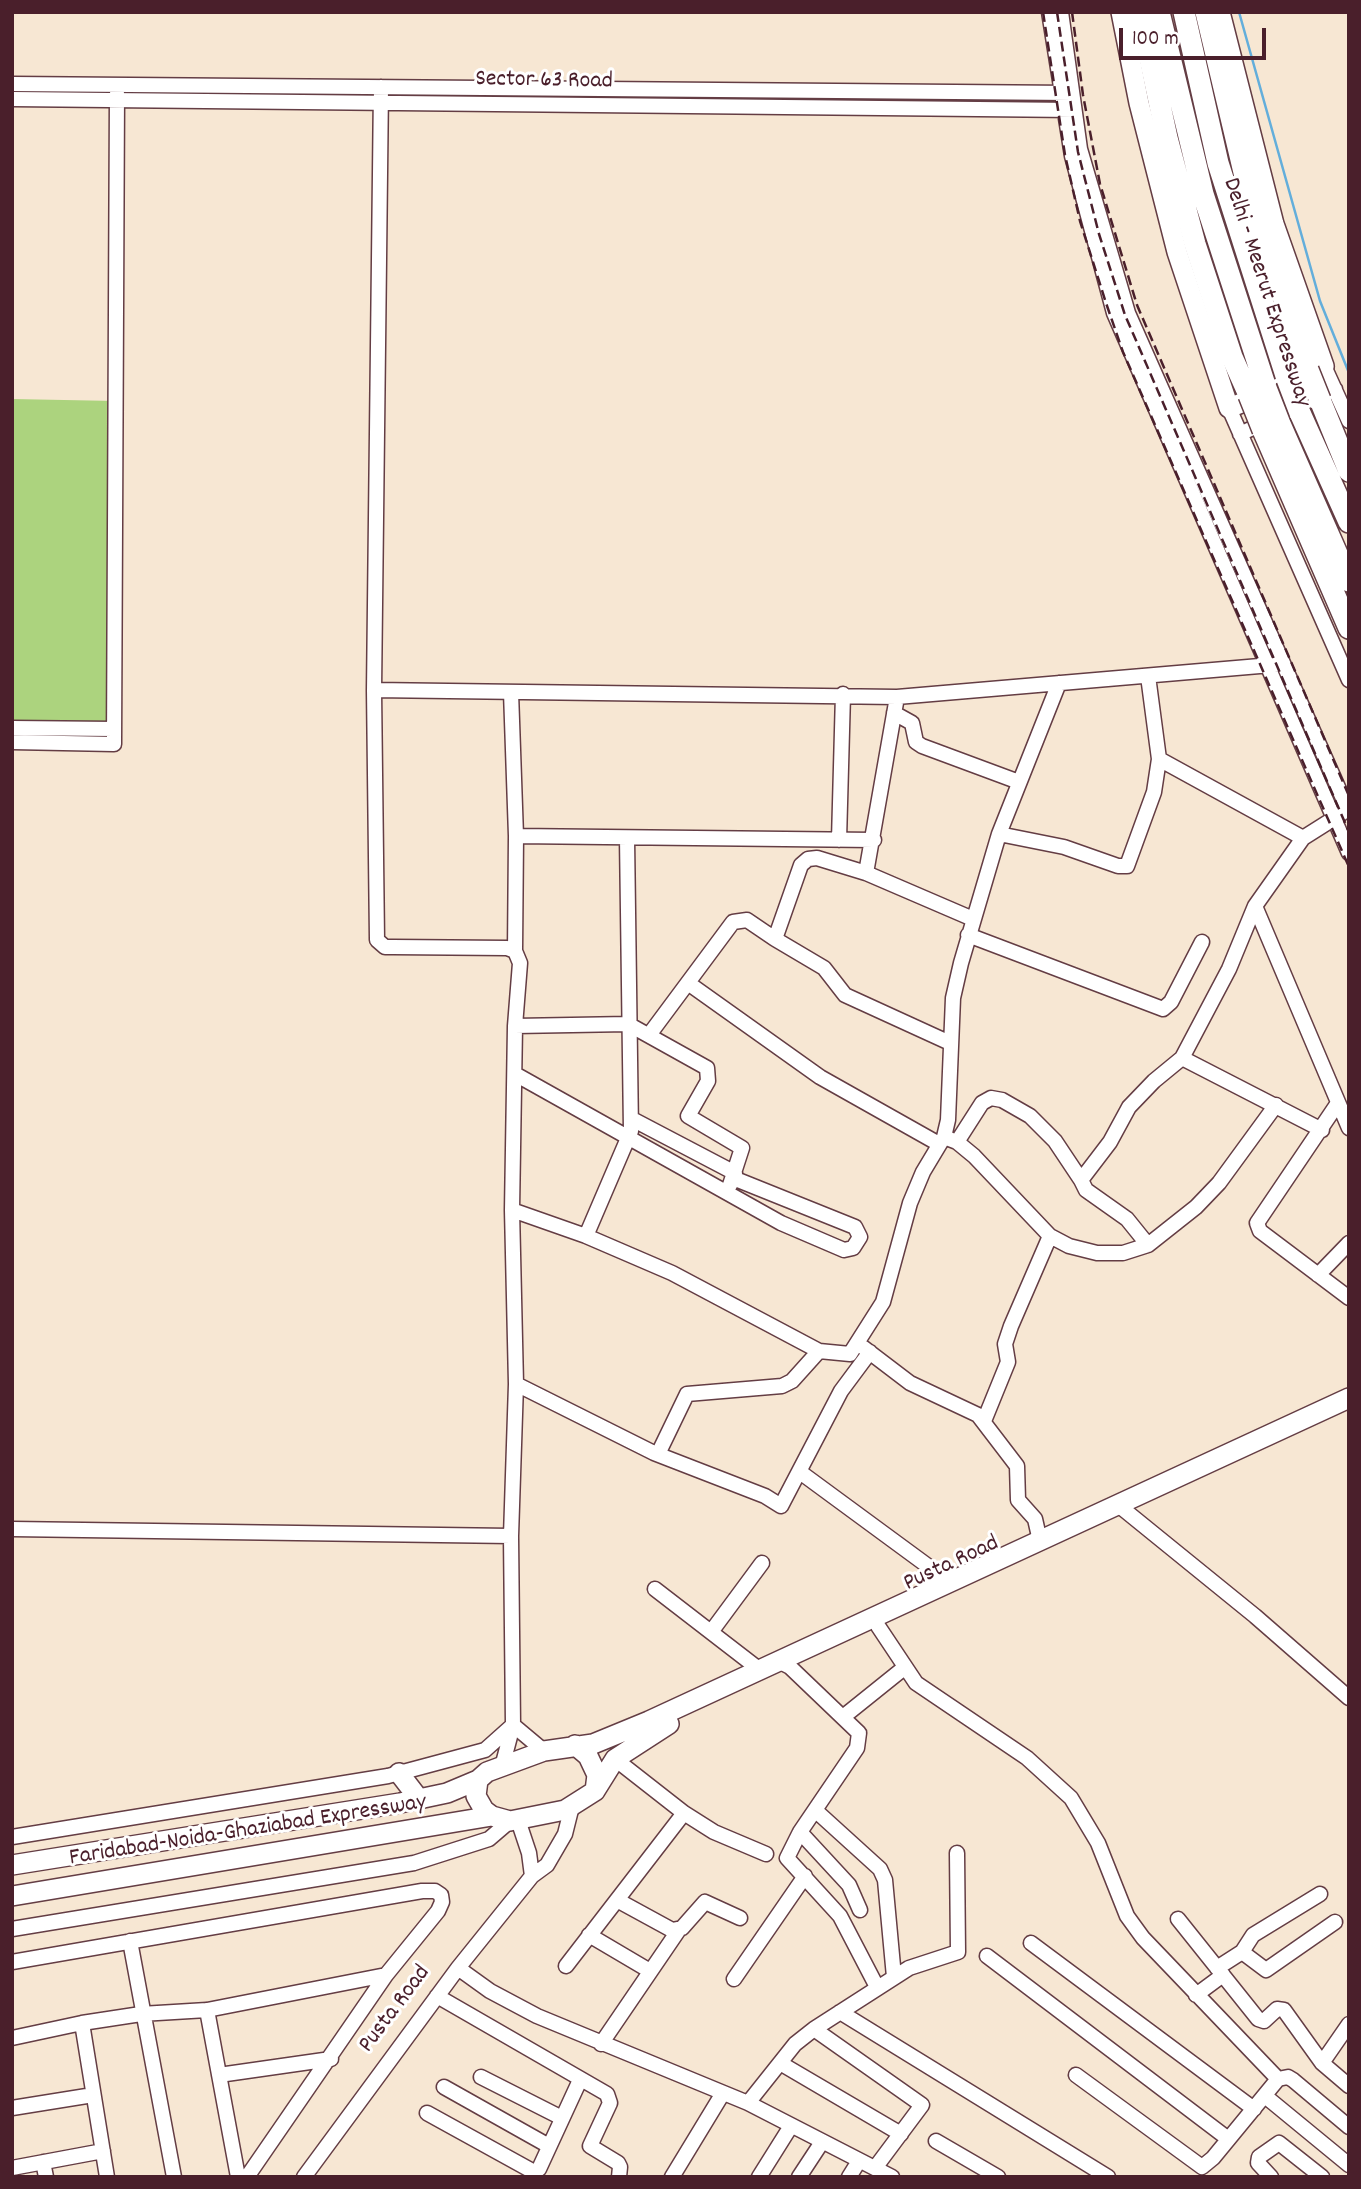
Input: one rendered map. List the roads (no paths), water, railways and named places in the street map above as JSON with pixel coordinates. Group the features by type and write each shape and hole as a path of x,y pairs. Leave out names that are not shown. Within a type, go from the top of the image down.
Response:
{"highway":[{"path":"1140,12 1167,138 1195,244 1232,357 1258,391"},
{"name":"Delhi - Meerut Expressway","path":"1159,12 1203,194 1258,391 1272,427 1349,581"},
{"name":"Delhi - Meerut Expressway","path":"1184,12 1218,163 1287,379 1349,522"},
{"path":"1206,12 1251,206 1327,395 1349,471"},
{"path":"1272,427 1349,628"}],"main road":[{"path":"1121,12 1139,103 1177,252 1229,408 1316,373 1316,368 1274,224 1220,12"},
{"name":"Pusta Road","path":"628,1730 760,1670 784,1664 878,1626 1349,1398"},
{"name":"Pusta Road","path":"595,1791 615,1759 658,1730 784,1664 1040,1541 1349,1408"},
{"name":"Faridabad-Noida-Ghaziabad Expressway","path":"12,1866 447,1793 478,1780 487,1772 544,1751 593,1744 628,1730"},
{"path":"575,1745 588,1756 597,1774 595,1791"},
{"path":"399,1773 419,1799"},
{"path":"478,1780 476,1796 484,1810 507,1819"},
{"name":"Faridabad-Noida-Ghaziabad Expressway","path":"12,1896 507,1819 572,1806 595,1791"}],"street":[{"path":"1049,12 1066,94"},
{"path":"1061,12 1068,110 1114,313 1349,853"},
{"name":"Sector 63 Road","path":"12,84 1066,94"},
{"path":"114,736 117,84"},
{"path":"381,88 374,690 377,940 385,947 499,946 515,951"},
{"path":"1012,95 1013,110"},
{"name":"Sector 63 Road","path":"12,99 1068,110"},
{"path":"1068,110 1128,313 1348,810 1303,838 1255,906 1229,969 1182,1058 1154,1081 1129,1107 1110,1142 1081,1180"},
{"path":"1240,434 1327,395 1349,421"},
{"path":"1229,408 1349,680"},
{"path":"374,690 843,694 897,697 1283,664"},
{"path":"999,834 1031,839 1118,866 1127,866 1154,792 1160,759 1149,676"},
{"path":"947,1141 953,998 968,935 999,834 1059,684"},
{"path":"502,1767 513,1725 511,1536 516,1384 512,1210 515,1026 520,963 515,951 516,835 511,692"},
{"path":"839,840 843,694"},
{"path":"866,873 874,840 897,697"},
{"path":"894,713 912,723 916,742 922,746 1019,782"},
{"path":"12,728 114,736"},
{"path":"12,742 114,736"},
{"path":"1160,759 1303,838"},
{"path":"516,835 874,840"},
{"path":"586,1236 628,1139 632,1119 628,1024 627,838"},
{"path":"775,939 801,865 808,859 817,858 866,873 973,919"},
{"path":"1255,906 1349,1128"},
{"path":"649,1035 733,922 747,920 824,968 845,995 950,1044"},
{"path":"968,935 1163,1009 1171,1002 1202,942"},
{"path":"688,983 820,1077 947,1141 1050,1236 1069,1246 1097,1253 1123,1252 1149,1245 1219,1183 1276,1105"},
{"path":"515,1026 628,1024 707,1068 709,1081 688,1116 742,1148 727,1193"},
{"path":"1182,1058 1322,1130"},
{"path":"515,1074 727,1193 836,1248 853,1248 860,1237 855,1227 734,1175 632,1119"},
{"path":"512,1210 586,1236 672,1273 819,1351 850,1354 883,1301 910,1203 947,1141 982,1103 990,1098 1002,1100 1030,1116 1055,1141 1086,1190 1127,1219 1149,1245"},
{"path":"1338,1103 1257,1223 1260,1231 1349,1298"},
{"path":"984,1421 1007,1362 1005,1344 1011,1326 1050,1236"},
{"path":"1318,1275 1349,1242"},
{"path":"858,1343 910,1383 968,1408 984,1421 1017,1466 1018,1500 1035,1519 1040,1541"},
{"path":"654,1453 663,1448 678,1408 687,1394 782,1386 792,1381 819,1351"},
{"path":"516,1384 654,1453 765,1496 781,1506 841,1391 870,1352"},
{"path":"800,1472 951,1583"},
{"path":"1121,1508 1255,1616 1349,1698"},
{"path":"12,1529 511,1536"},
{"path":"711,1632 762,1563"},
{"path":"655,1589 760,1670"},
{"path":"878,1626 904,1668 931,1695 1027,1758 1071,1798 1098,1843 1127,1916 1196,1994 1278,2079"},
{"path":"784,1664 859,1733 860,1743 800,1832 787,1858 794,1870 805,1877 840,1916 877,1987"},
{"path":"843,1717 904,1668"},
{"path":"513,1725 544,1751"},
{"path":"12,1837 399,1773 485,1750 513,1725"},
{"path":"615,1759 713,1832 766,1854"},
{"name":"Pusta Road","path":"304,2177 458,1968 532,1876 547,1865 565,1834 572,1806"},
{"path":"815,1810 872,1860 885,1880 894,1977"},
{"path":"566,1966 684,1813"},
{"path":"12,1929 414,1863 489,1839 507,1819 529,1853 532,1876"},
{"path":"800,1832 849,1885 860,1910"},
{"path":"748,2104 795,2044 814,2029 894,1977 924,1961 958,1952 957,1853"},
{"path":"734,1979 805,1877"},
{"path":"12,1962 435,1891 440,1895 442,1902 438,1911 386,1975 331,2059 247,2177"},
{"path":"1196,1994 1242,1952 1253,1935 1320,1894"},
{"path":"617,1900 678,1931"},
{"path":"601,2044 678,1931 705,1902 740,1918"},
{"path":"1178,1919 1260,2021 1266,2021 1277,2009 1284,2010 1322,2063 1349,2086"},
{"path":"1242,1952 1266,1970 1335,1922"},
{"path":"589,1935 650,1971"},
{"path":"130,1941 141,2014 174,2177"},
{"path":"1031,1943 1254,2109"},
{"path":"987,1956 1227,2138"},
{"path":"458,1968 490,1991 601,2044 748,2104 892,2177"},
{"path":"12,2038 141,2014 207,2010 386,1975"},
{"path":"437,1996 610,2098 590,2146 618,2163 619,2177"},
{"path":"207,2010 238,2177"},
{"path":"840,2011 1108,2177"},
{"path":"82,2023 107,2177"},
{"path":"1322,2063 1349,2024"},
{"path":"814,2029 922,2105 875,2168"},
{"path":"219,2075 331,2059"},
{"path":"780,2063 901,2134"},
{"path":"1076,2074 1196,2166 1208,2163 1278,2079 1288,2077 1293,2080 1349,2127"},
{"path":"481,2077 562,2118"},
{"path":"427,2113 530,2171 539,2169 580,2080"},
{"path":"444,2087 549,2146"},
{"path":"672,2177 723,2093"},
{"path":"12,2108 93,2095"},
{"path":"1265,2096 1349,2165"},
{"path":"759,2177 791,2126"},
{"path":"936,2141 998,2177"},
{"path":"799,2177 822,2142"},
{"path":"1271,2177 1258,2163 1259,2157 1279,2143 1322,2177"},
{"path":"12,2168 45,2170 103,2151"},
{"path":"849,2177 859,2161"}],"waterway":[{"path":"1239,12 1320,301 1349,373"}],"railway":[{"path":"1043,12 1065,155 1080,221 1123,352 1349,867"},
{"path":"1057,12 1078,152 1099,234 1125,315 1349,832"},
{"path":"1072,12 1083,95 1100,184 1137,305 1349,796"}]}
